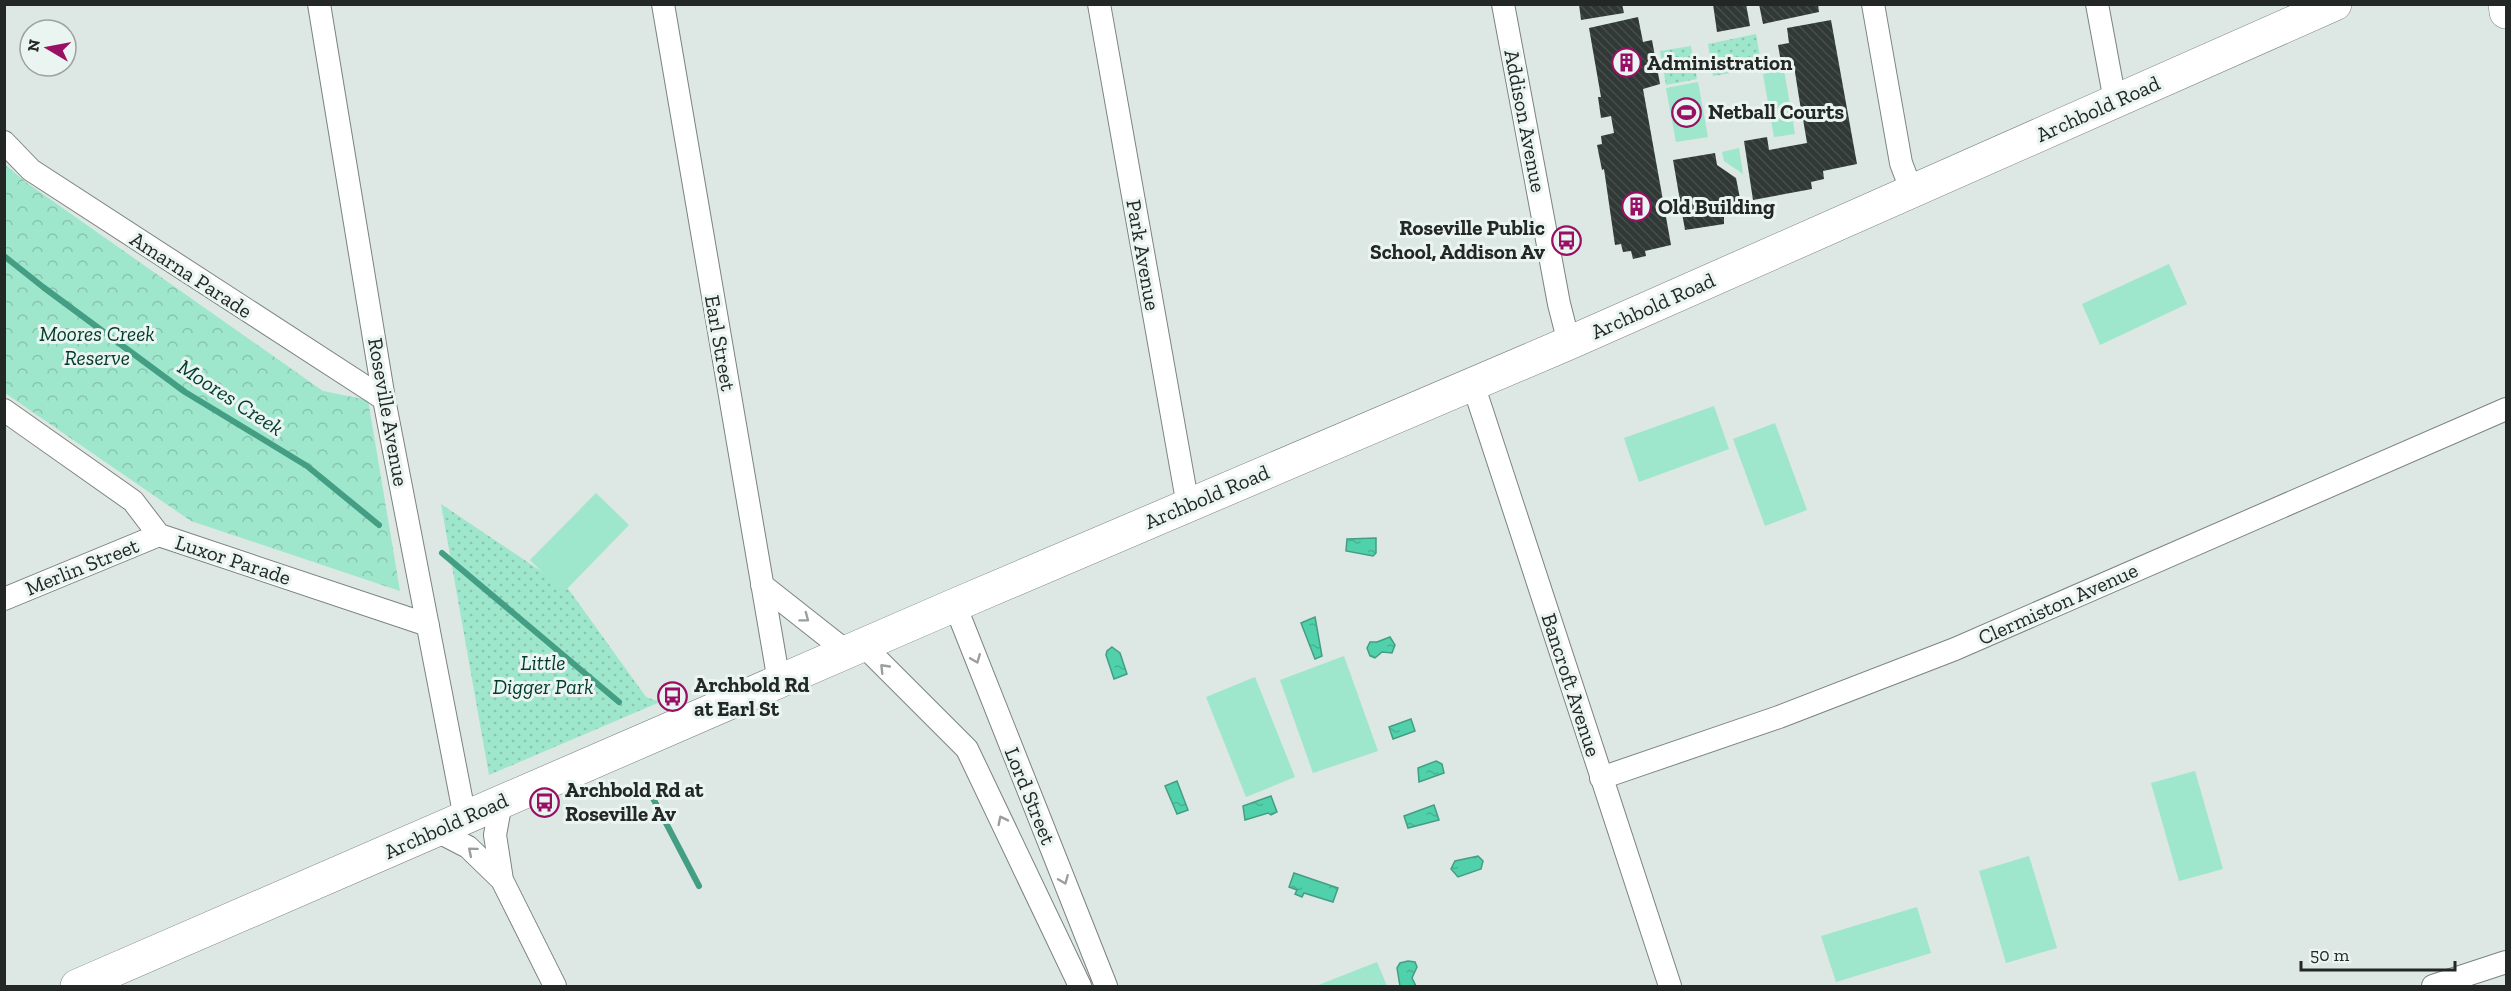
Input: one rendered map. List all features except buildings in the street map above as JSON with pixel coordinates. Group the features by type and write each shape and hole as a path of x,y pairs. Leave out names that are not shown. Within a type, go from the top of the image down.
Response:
{"main road":[{"name":"Archbold Road","path":"77,987 955,605 1569,344 2335,4"},
{"path":"2505,4 2506,12"}],"street":[{"name":"Roseville Avenue","path":"319,4 384,399 428,625 451,824"},
{"name":"Park Avenue","path":"1099,4 1188,506"},
{"name":"Addison Avenue","path":"1503,4 1559,304 1569,344"},
{"path":"1873,4 1901,163 1912,192"},
{"path":"2097,4 2115,101"},
{"name":"Earl Street","path":"666,5 779,682"},
{"name":"Amarna Parade","path":"4,142 31,170 384,399"},
{"name":"Bancroft Avenue","path":"1473,384 1670,987"},
{"name":"Luxor Parade","path":"4,410 133,501 159,535 428,625"},
{"name":"Clermiston Avenue","path":"1601,778 1779,717 1955,649 2506,410"},
{"name":"Merlin Street","path":"4,599 159,535"},
{"name":"Lord Street","path":"762,585 855,649 967,749 1080,987"},
{"name":"Lord Street","path":"955,605 1106,987"},
{"path":"501,802 495,835 502,880 555,987"},
{"path":"451,824 468,847 502,880"},
{"path":"2433,987 2506,962"}],"green space":[{"path":"1756,34 1762,68 1713,76 1708,44"},
{"path":"1691,46 1697,79 1666,85 1660,51"},
{"path":"1784,70 1795,134 1774,137 1763,74"},
{"name":"Netball Courts","path":"1698,82 1708,137 1676,142 1666,88"},
{"path":"1739,148 1743,174 1724,161 1722,152"},
{"name":"Moores Creek Reserve","path":"4,164 27,183 323,391 368,400 400,591 191,521 5,393"},
{"path":"2169,264 2187,304 2100,345 2082,304"},
{"path":"1714,406 1729,449 1639,482 1624,438"},
{"path":"1775,423 1807,510 1765,526 1733,439"},
{"path":"596,493 629,525 563,593 530,560"},
{"name":"Little Digger Park","path":"441,504 569,590 646,697 660,702 489,775"},
{"path":"1344,656 1378,751 1313,773 1280,680"},
{"path":"1255,677 1295,777 1246,797 1206,697"},
{"path":"2195,771 2223,869 2179,881 2151,783"},
{"path":"2029,856 2057,948 2006,963 1979,871"},
{"path":"1917,907 1931,953 1836,982 1821,936"},
{"path":"1377,962 1387,986 1316,986"}],"water":[{"path":"1376,538 1376,553 1373,556 1346,551 1347,539"},
{"path":"1315,617 1322,656 1315,659 1301,623"},
{"path":"1390,637 1395,645 1392,653 1382,652 1375,658 1370,656 1367,648 1370,642"},
{"path":"1112,647 1120,653 1127,674 1114,679 1106,655"},
{"path":"1411,719 1415,731 1393,739 1389,727"},
{"path":"1436,761 1442,764 1444,773 1419,782 1418,768"},
{"path":"1177,781 1188,810 1177,814 1165,786"},
{"path":"1271,796 1277,812 1245,820 1243,806"},
{"path":"1434,805 1439,820 1408,828 1404,816"},
{"path":"1478,856 1483,861 1481,869 1458,877 1451,869 1455,861"},
{"path":"1294,873 1338,888 1333,902 1304,893 1302,897 1295,894 1297,890 1289,887"},
{"path":"1415,962 1417,967 1412,978 1416,986 1400,986 1397,968 1400,963"}],"waterway":[{"name":"Moores Creek","path":"4,256 185,392 307,466 379,525"},
{"name":"Moores Creek","path":"442,553 619,702"},
{"name":"Moores Creek","path":"645,783 699,886"}],"place":[{"name":"Administration","path":"1626,63"},
{"name":"Netball Courts","path":"1687,112"},
{"name":"Old Building","path":"1637,207"},
{"name":"Roseville Public School, Addison Av","path":"1566,240"},
{"name":"Archbold Rd at Earl St","path":"673,697"},
{"name":"Archbold Rd at Roseville Av","path":"544,802"}]}
